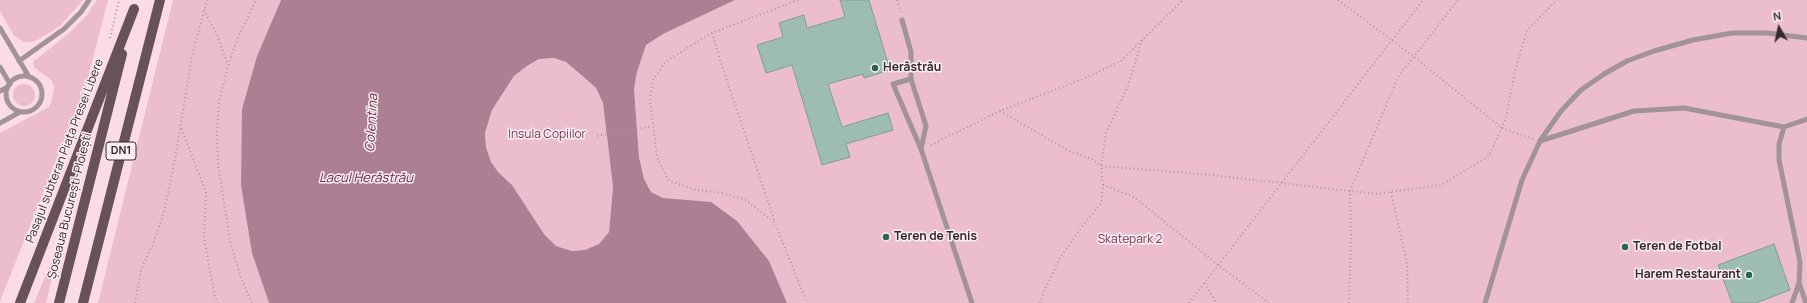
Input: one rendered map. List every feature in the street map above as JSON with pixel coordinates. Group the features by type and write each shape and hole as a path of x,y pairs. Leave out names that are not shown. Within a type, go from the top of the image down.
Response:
{"main road":[{"name":"DN1","path":"83,303 160,0"},
{"name":"Pasajul subteran Piața Presei Libere","path":"20,303 135,5"},
{"name":"Șoseaua București-Ploiești","path":"59,303 135,5"}],"lane":[{"path":"19,61 64,29 81,12 89,0"},
{"path":"902,20 911,52 911,79 926,126 921,149"},
{"path":"0,28 29,77 40,86 41,91 41,100 34,109 20,112 0,123"},
{"path":"1485,303 1522,180 1540,142 1561,111 1581,90 1604,74 1627,61 1654,51 1692,40 1732,33 1767,33 1807,38"},
{"path":"0,67 9,86"},
{"path":"0,91 9,86 18,78 29,77"},
{"path":"911,79 893,84 921,149 972,303"},
{"path":"9,86 6,92 8,102 20,112"},
{"path":"1540,142 1634,110 1684,108 1784,127 1807,119"},
{"path":"1784,127 1779,144 1779,160 1800,262 1799,284 1792,303"},
{"path":"1799,284 1806,303"}],"path":[{"path":"135,303 141,270 153,244 164,212 175,159 192,56 207,0"},
{"path":"252,303 242,281 230,241 218,164 217,134 219,101 228,66 238,37 256,0"},
{"path":"775,223 746,200 722,193 697,190 670,181 657,157 652,126 650,98 653,80 665,62 712,33 798,0"},
{"path":"897,0 902,20"},
{"path":"921,149 1000,111 1083,79 1121,61 1183,0"},
{"path":"1338,0 1414,56 1502,128 1540,142"},
{"path":"1189,303 1283,183 1391,39 1423,0"},
{"path":"1349,303 1351,236 1350,191 1398,77 1458,0"},
{"path":"1000,111 1061,147 1092,159 1101,166 1212,175 1376,194 1441,185 1489,156 1506,118 1527,30 1557,0"},
{"path":"204,9 217,34 228,66"},
{"path":"712,33 720,64 775,223 807,303"},
{"path":"1040,303 1045,288 1060,258 1083,225 1101,203 1104,185 1101,166 1106,132 1128,86 1142,40"},
{"path":"180,124 206,192 204,238 215,296 218,303"},
{"path":"596,136 652,126"},
{"path":"1104,185 1134,197 1218,266 1269,303"},
{"path":"1391,192 1407,264 1408,303"},
{"path":"1205,283 1216,303"}],"green space":[{"path":"0,0 83,0 60,26 39,39 31,42 24,42 14,36 0,11"},
{"path":"97,0 108,0 86,85 0,301 0,133 49,107 52,100 54,87 51,80 35,68 33,64 34,61 68,34 87,15"},
{"path":"173,0 281,0 257,56 242,109 252,253 269,303 98,303"},
{"name":"Skatepark 2","path":"735,0 1807,0 1807,303 787,303 769,261 680,200 663,198 651,192 644,179 639,157 634,89 637,72 646,45 663,34"},
{"name":"Insula Copiilor","path":"554,58 566,62 596,88 603,103 613,187 609,232 599,244 586,250 572,251 556,246 544,234 512,185 498,172 491,162 486,147 485,133 492,110 514,76 527,66 540,59"},
{"path":"24,84 28,85 34,91 34,99 28,105 24,106 20,105 14,99 13,95 14,91 20,85"},
{"path":"62,237 46,303 34,303"}],"water":[{"name":"Lacul Herăstrău","path":"281,0 735,0 663,34 646,45 637,72 634,89 639,157 644,179 651,192 663,198 711,202 737,221 769,261 787,303 269,303 252,253 241,185 242,109 257,56","holes":["554,58 566,62 596,88 603,103 613,187 609,232 599,244 585,250 572,251 556,246 544,234 512,185 498,172 491,162 486,147 485,133 492,110 514,76 539,59"]}],"building":[{"path":"840,0 869,0 890,70 864,78 863,74 828,84 842,127 888,113 893,130 846,144 850,157 822,165 792,65 766,73 757,45 783,37 779,23 804,15 807,28 845,17"},
{"path":"1774,244 1790,290 1756,303 1732,303 1718,265"}],"place":[{"name":"Herăstrău","path":"875,68"},
{"name":"Teren de Tenis","path":"886,237"},
{"name":"Teren de Fotbal","path":"1625,247"},
{"name":"Harem Restaurant","path":"1749,275"}],"water label":[{"name":"Colentina","path":"372,123"}]}
